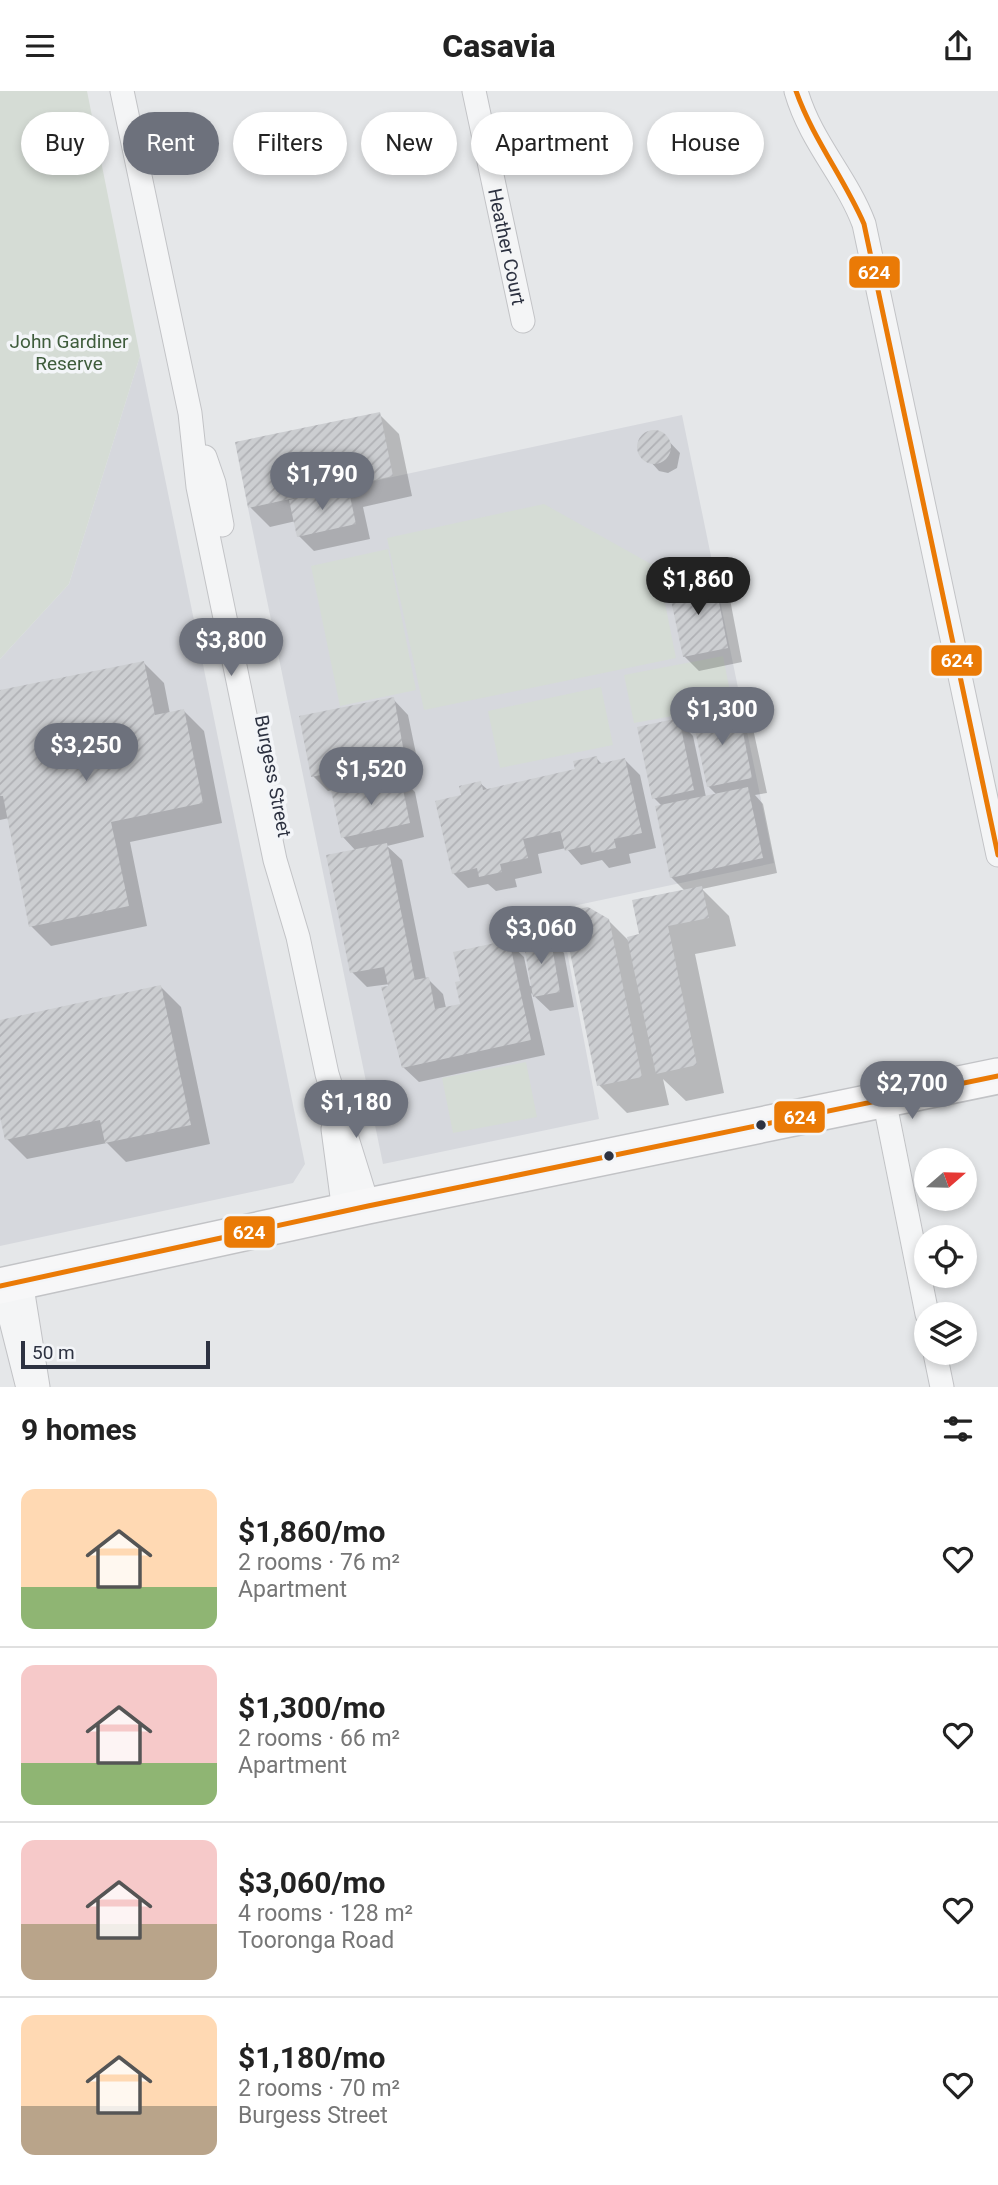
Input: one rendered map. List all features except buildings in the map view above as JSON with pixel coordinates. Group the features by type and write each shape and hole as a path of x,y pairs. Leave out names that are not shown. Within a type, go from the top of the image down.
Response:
{"main road":[{"path":"8,1284 998,1076"}],"street":[{"name":"Burgess Street","path":"122,91 190,413 198,487 261,793 275,859 298,937 356,1209"},
{"name":"Heather Court","path":"474,91 523,321"},
{"path":"796,91 810,131 845,185 864,224 998,855"},
{"path":"884,1099 925,1302"},
{"path":"8,1284 28,1387"},
{"path":"8,1284 38,1387"},
{"path":"937,1365 942,1387"}],"shaded area":[{"path":"140,356 305,1164 293,1183 0,1246 0,659 69,584"},
{"path":"682,415 774,863 559,909 599,1119 383,1164 248,508"}],"green space":[{"name":"John Gardiner Reserve","path":"0,91 87,91 91,112 21,112 21,175 104,175 140,356 69,584 0,659"},
{"path":"544,504 658,568 676,658 424,710 387,538"},
{"path":"388,549 416,690 340,706 311,566"},
{"path":"723,656 731,697 705,702 700,711 634,723 624,675"},
{"path":"601,687 613,745 500,768 488,711"},
{"path":"526,1062 537,1117 453,1133 442,1078"}],"transit line":[{"name":"624","path":"796,91 811,126 864,224 998,855"},
{"name":"624","path":"0,1286 368,1206 998,1076"}]}
